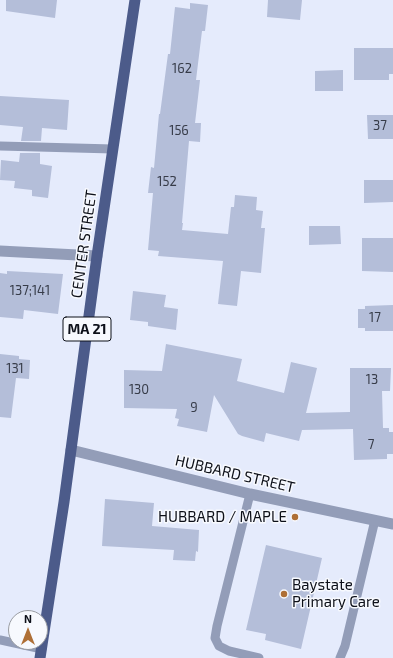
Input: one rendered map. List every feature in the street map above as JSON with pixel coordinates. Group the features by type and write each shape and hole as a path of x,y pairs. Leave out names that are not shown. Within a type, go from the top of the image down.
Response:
{"main road":[{"name":"CENTER STREET","path":"41,653 112,149 135,0"}],"street":[{"path":"0,251 97,256"},
{"name":"HUBBARD STREET","path":"70,450 250,494 393,524"}],"lane":[{"path":"0,146 112,149"},
{"path":"250,494 215,638 219,646 230,651 259,658"},
{"path":"340,658 345,646 375,520"},
{"path":"0,640 41,653"}],"building":[{"path":"6,0 57,0 55,18 6,11"},
{"path":"268,0 302,0 300,20 267,17"},
{"path":"190,3 208,5 205,31 202,31 196,80 200,80 195,123 201,123 200,142 189,141 182,230 228,234 231,207 234,207 235,195 257,197 256,210 263,211 261,228 265,228 261,273 241,271 237,306 218,304 223,261 158,256 159,251 148,250 153,193 148,193 151,167 154,168 159,114 168,54 170,54 175,7 190,9"},
{"path":"354,48 393,48 393,74 389,74 389,80 354,80"},
{"path":"343,70 343,91 315,91 315,71"},
{"path":"0,96 69,100 67,130 42,128 41,141 21,141 23,127 0,125"},
{"path":"367,115 393,115 393,139 368,139"},
{"path":"20,153 40,153 40,164 52,166 48,198 32,196 32,190 14,188 15,181 0,180 1,160 19,162"},
{"path":"364,180 393,180 393,202 364,203"},
{"path":"309,226 340,226 341,244 309,245"},
{"path":"362,238 393,238 393,272 362,271"},
{"path":"7,271 63,274 58,314 24,310 23,319 0,317 0,273 7,274"},
{"path":"133,291 166,295 164,307 178,309 176,330 148,326 148,322 130,320"},
{"path":"393,305 393,331 365,331 365,328 358,328 358,309 365,309 365,306"},
{"path":"166,344 242,359 237,381 284,393 291,362 317,368 306,413 350,412 350,368 391,368 390,391 382,391 383,428 389,428 389,432 393,432 393,454 387,454 387,459 354,460 353,429 302,430 299,441 266,433 264,442 242,436 238,434 214,395 207,432 177,426 179,419 175,418 177,409 124,408 124,370 162,371"},
{"path":"0,354 19,356 19,359 30,360 29,379 16,378 11,418 0,417"},
{"path":"105,499 154,503 152,526 199,530 198,552 196,551 195,561 173,560 174,550 102,546"},
{"name":"Baystate Primary Care","path":"266,545 322,558 301,649 265,640 266,634 246,630"}],"place":[{"name":"HUBBARD / MAPLE","path":"295,517"},
{"name":"Baystate Primary Care","path":"284,594"}]}
